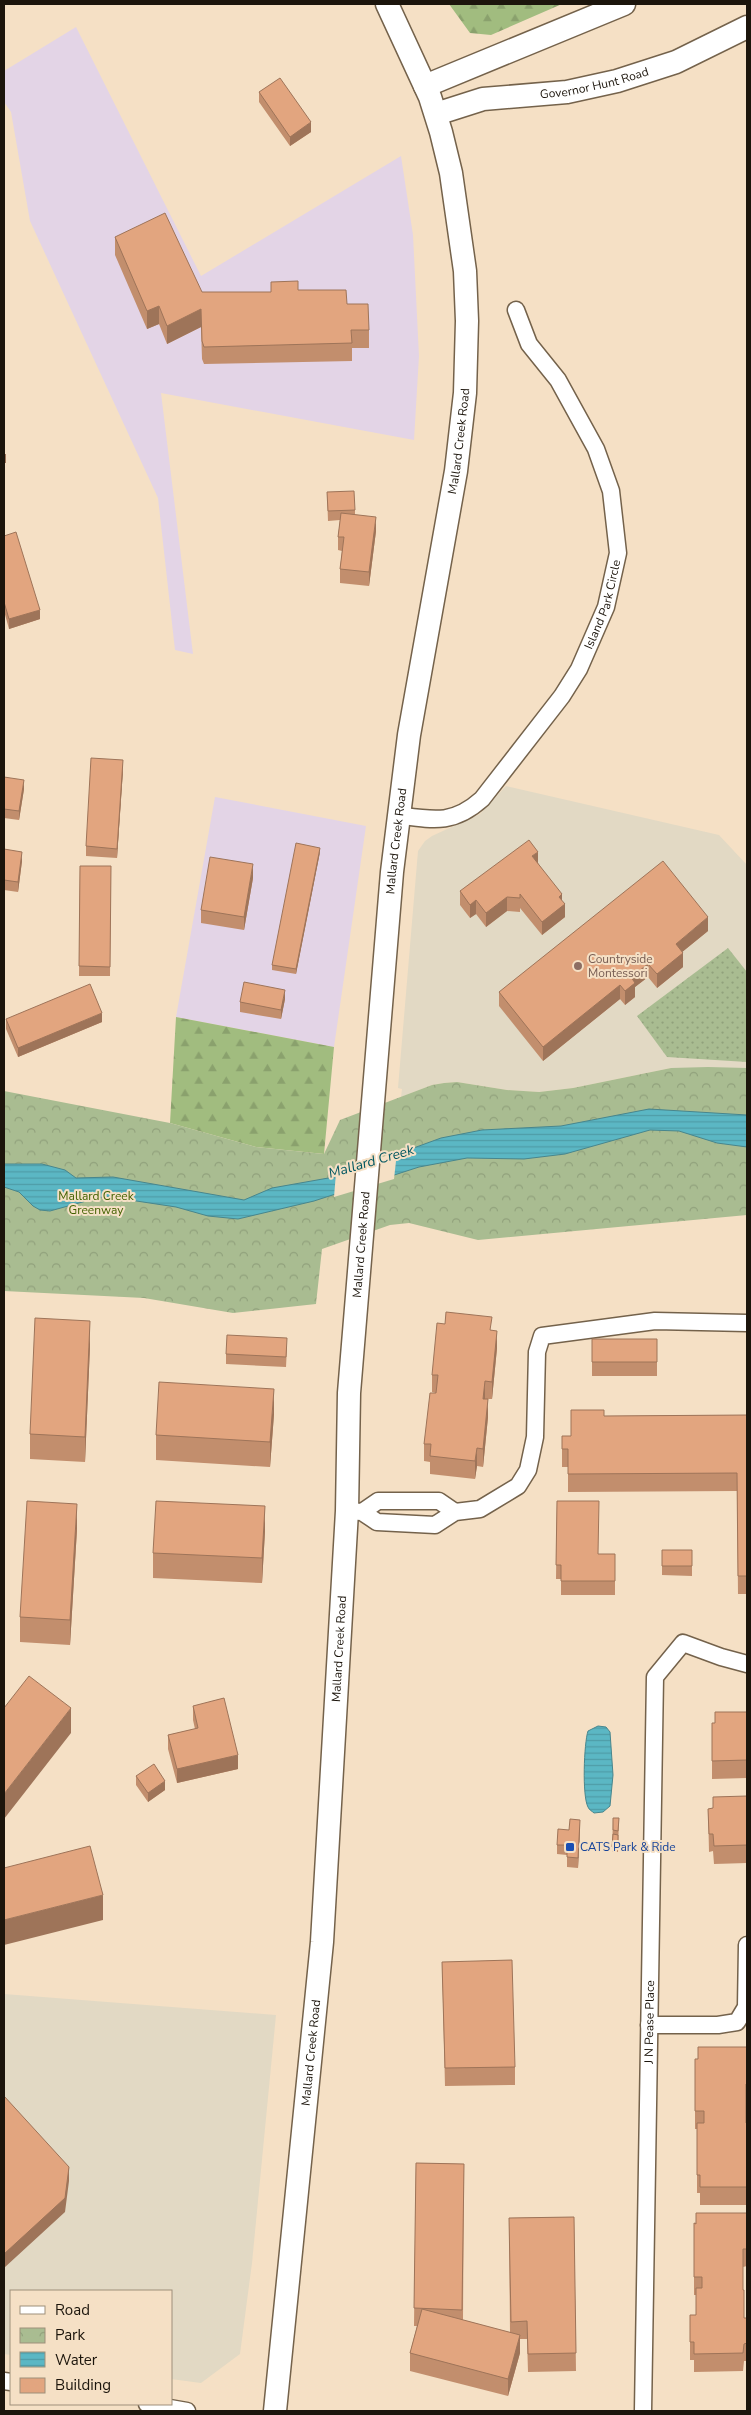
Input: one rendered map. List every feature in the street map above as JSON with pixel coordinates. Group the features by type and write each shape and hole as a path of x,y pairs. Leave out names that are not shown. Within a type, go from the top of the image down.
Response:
{"main road":[{"name":"Mallard Creek Road","path":"275,2411 322,1942 354,1511 349,1393 371,1108 397,815 418,676 456,471 465,393 466,305 463,253 451,173 436,114 387,4"},
{"path":"425,86 624,4"},
{"name":"Governor Hunt Road","path":"436,114 483,99 567,92 617,82 676,62 747,27"}],"street":[{"name":"Island Park Circle","path":"397,815 443,820 464,813 482,800 568,687 593,639 610,594 617,561 618,543 609,483 586,429 552,370 529,344 516,310"},
{"path":"354,1511 377,1522 435,1525 455,1512 480,1509 518,1486 528,1470 535,1436 537,1352 542,1336 655,1321 747,1323"},
{"path":"354,1511 378,1501 439,1501 455,1512"},
{"name":"J N Pease Place","path":"643,2411 655,1677 683,1643 747,1664"},
{"path":"649,2025 742,2025 746,2007 747,1945"},
{"path":"153,2405 187,2411"}],"shaded area":[{"path":"76,27 201,276 401,156 413,235 419,356 414,440 161,393 193,654 175,650 158,498 30,221 11,112 4,102 4,71"},
{"name":"Countryside Montessori","path":"506,786 719,835 747,865 747,1068 671,1068 573,1088 539,1092 507,1090 457,1082 444,1083 432,1085 401,1097 402,1089 398,1088 418,851 425,841 432,836 480,814"},
{"path":"215,797 366,826 334,1047 176,1017"},
{"path":"4,1994 276,2015 252,2263 240,2354 201,2383 172,2379 172,2290 10,2290 10,2355 4,2354"}],"green space":[{"path":"449,4 562,4 491,35 470,33"},
{"path":"728,948 747,972 747,1062 667,1057 637,1016"},
{"path":"176,1017 334,1047 324,1154 256,1147 170,1123"},
{"name":"Mallard Creek Greenway","path":"671,1068 747,1068 747,1215 478,1240 409,1223 390,1225 322,1249 316,1304 233,1313 144,1298 4,1291 4,1091 170,1123 256,1147 324,1154 340,1120 432,1085 457,1082 507,1090 539,1092 573,1088"}],"water":[{"path":"649,1109 747,1115 747,1147 717,1143 679,1131 650,1130 565,1154 524,1159 467,1158 419,1167 314,1201 238,1219 208,1216 176,1207 110,1197 97,1198 50,1211 40,1210 33,1206 19,1192 4,1187 4,1164 42,1164 65,1170 76,1178 113,1177 244,1200 272,1188 334,1177 441,1138 482,1130 561,1126"},
{"path":"598,1726 606,1727 610,1732 613,1775 610,1806 603,1812 594,1813 588,1808 586,1801 584,1781 585,1757 588,1731"}],"pier":[{"path":"397,1152 394,1179 334,1197 336,1173"}],"building":[{"path":"280,78 311,122 290,137 259,92"},
{"path":"165,213 202,292 271,292 271,282 298,281 298,290 346,290 347,304 368,304 369,330 351,330 352,343 204,347 202,341 201,309 167,326 159,306 147,311 115,237"},
{"path":"354,491 355,510 328,511 327,492"},
{"path":"341,513 376,517 369,572 340,569 344,537 338,537"},
{"path":"16,532 40,610 9,619 4,602 4,536"},
{"path":"91,758 123,760 117,849 86,846"},
{"path":"4,777 24,780 19,811 4,809"},
{"path":"529,840 538,852 532,856 562,894 559,897 565,904 542,922 520,894 520,898 507,897 486,913 476,900 470,905 460,891"},
{"path":"296,843 320,848 296,969 272,965"},
{"path":"4,849 22,852 18,882 4,880"},
{"path":"210,857 253,864 244,917 201,910"},
{"path":"663,861 708,917 676,944 683,953 657,974 648,964 631,977 635,983 625,991 620,985 543,1047 499,992"},
{"path":"80,866 111,866 110,967 79,966"},
{"path":"244,982 285,990 281,1010 240,1002"},
{"path":"90,984 102,1013 18,1048 6,1019"},
{"path":"446,1312 492,1317 490,1330 497,1331 492,1382 485,1381 483,1399 488,1399 483,1449 477,1448 475,1461 430,1456 431,1444 424,1444 430,1393 436,1393 438,1375 432,1375 437,1323 445,1324"},
{"path":"35,1318 90,1321 85,1437 30,1434"},
{"path":"227,1335 287,1338 286,1357 226,1354"},
{"path":"592,1339 657,1339 657,1362 592,1362"},
{"path":"159,1382 274,1389 270,1442 156,1435"},
{"path":"571,1410 604,1410 604,1416 747,1415 747,1576 738,1576 737,1473 568,1474 568,1449 562,1449 562,1436 571,1436"},
{"path":"27,1501 77,1504 70,1620 20,1617"},
{"path":"156,1501 265,1506 262,1558 153,1553"},
{"path":"557,1501 599,1501 598,1554 615,1554 615,1581 561,1581 561,1565 556,1565"},
{"path":"662,1550 692,1550 692,1566 662,1566"},
{"path":"29,1676 71,1708 4,1794 4,1708"},
{"path":"224,1698 238,1755 177,1769 168,1735 198,1728 193,1706"},
{"path":"715,1712 747,1712 747,1760 712,1761 712,1723 715,1723"},
{"path":"154,1764 165,1781 148,1793 136,1776"},
{"path":"747,1796 747,1845 714,1846 713,1834 709,1834 708,1809 713,1808 713,1797"},
{"path":"613,1818 619,1818 618,1831 613,1830"},
{"path":"570,1819 580,1820 578,1858 567,1857 567,1845 557,1845 558,1829 569,1830"},
{"path":"613,1834 618,1835 618,1848 612,1847"},
{"path":"90,1846 103,1895 4,1920 4,1868"},
{"path":"512,1960 515,2067 445,2068 442,1962"},
{"path":"698,2047 747,2047 747,2187 700,2187 700,2175 697,2175 697,2123 704,2123 704,2111 695,2111 695,2059 698,2059"},
{"path":"4,2096 69,2167 65,2198 4,2254"},
{"path":"416,2163 464,2164 462,2310 414,2308"},
{"path":"696,2213 747,2213 747,2249 743,2249 743,2290 744,2318 747,2318 747,2343 744,2344 743,2353 694,2354 694,2342 690,2342 690,2315 696,2315 696,2288 702,2288 702,2277 694,2277 694,2223 696,2224"},
{"path":"574,2217 576,2353 528,2354 527,2321 511,2322 509,2218"},
{"path":"422,2309 520,2335 508,2379 410,2353"}],"place":[{"name":"Countryside Montessori","path":"578,966"},
{"name":"CATS Park & Ride","path":"570,1847"}],"water label":[{"name":"Mallard Creek","path":"371,1161"}]}
